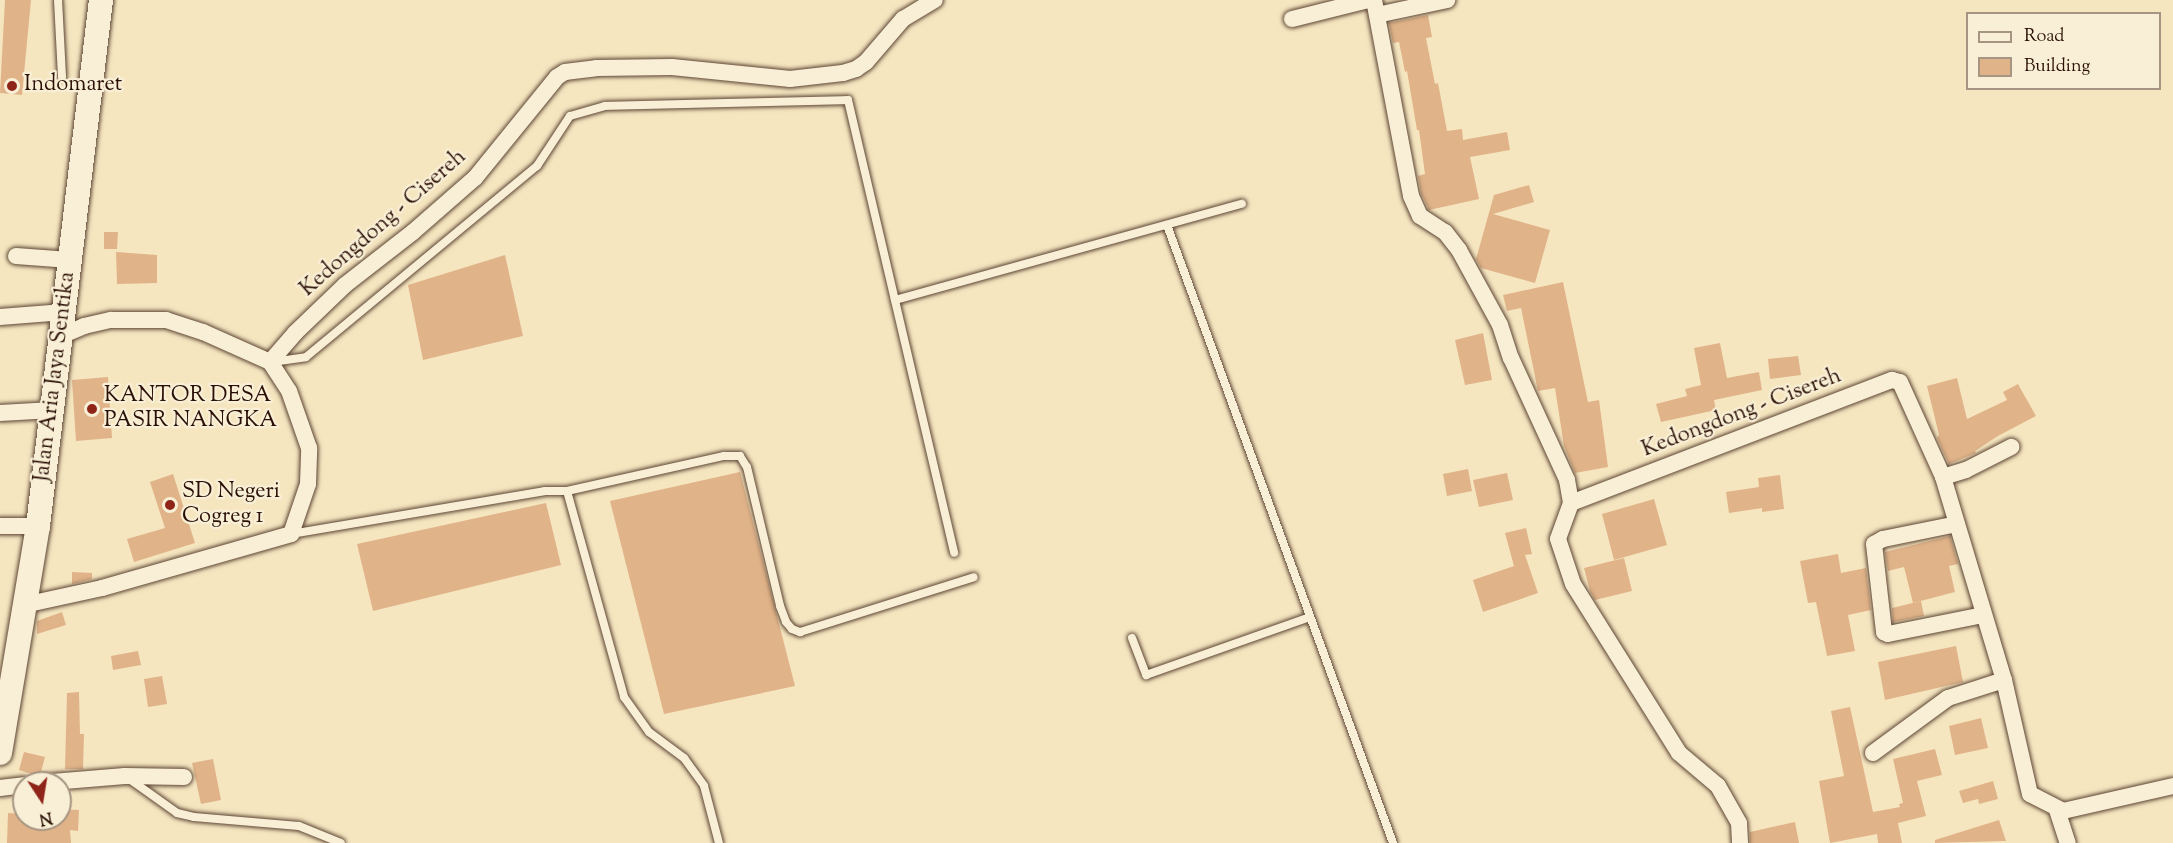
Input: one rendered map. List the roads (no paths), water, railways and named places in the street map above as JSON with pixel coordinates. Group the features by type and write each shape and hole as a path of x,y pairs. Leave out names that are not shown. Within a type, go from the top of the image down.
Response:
{"street":[{"name":"Jalan Aria Jaya Sentika","path":"0,753 6,683 24,605 38,526 101,0"},
{"name":"Kedongdong - Cisereh","path":"270,362 294,333 345,285 413,232 476,178 550,85 565,72 596,68 672,67 790,79 843,73 866,62 903,19 935,0"},
{"path":"1292,19 1368,0"},
{"path":"1447,0 1376,7 1405,168 1416,210 1420,216 1445,232 1459,250 1500,325 1511,358 1567,480 1571,503 1558,539 1573,584 1679,753 1718,786 1739,823 1740,843"},
{"path":"16,256 70,260"},
{"path":"0,317 64,312"},
{"path":"24,605 102,588 291,534 308,484 309,448 290,392 270,362 203,332 166,320 111,320 84,326 61,336"},
{"name":"Kedongdong - Cisereh","path":"1571,503 1892,380 1905,388 1943,477 2004,680 2030,794 2057,810"},
{"path":"0,413 53,410"},
{"path":"1943,477 1966,470 2011,447"},
{"path":"1957,524 1883,539 1874,544 1884,632 1888,634 1983,615"},
{"path":"0,526 38,526"},
{"path":"1873,753 1948,698 2004,680"},
{"path":"72,780 125,776 184,777"},
{"path":"2068,843 2057,810 2063,811 2173,786"}],"lane":[{"path":"58,0 62,77"},
{"path":"270,362 306,357 537,166 570,116 605,106 848,100 954,553"},
{"path":"895,300 1242,204"},
{"path":"1167,225 1393,843"},
{"path":"291,534 545,491 567,491 724,456 740,456 747,467 780,606 786,622 792,629 800,632 974,577"},
{"path":"567,491 624,697 649,732 684,758 704,786 719,843"},
{"path":"1132,638 1146,675 1311,617"},
{"path":"125,776 177,813 194,817 299,826 341,843"}],"place":[{"name":"Indomaret","path":"12,86"},
{"name":"KANTOR DESA PASIR NANGKA","path":"92,409"},
{"name":"SD Negeri Cogreg 1","path":"170,505"}]}
